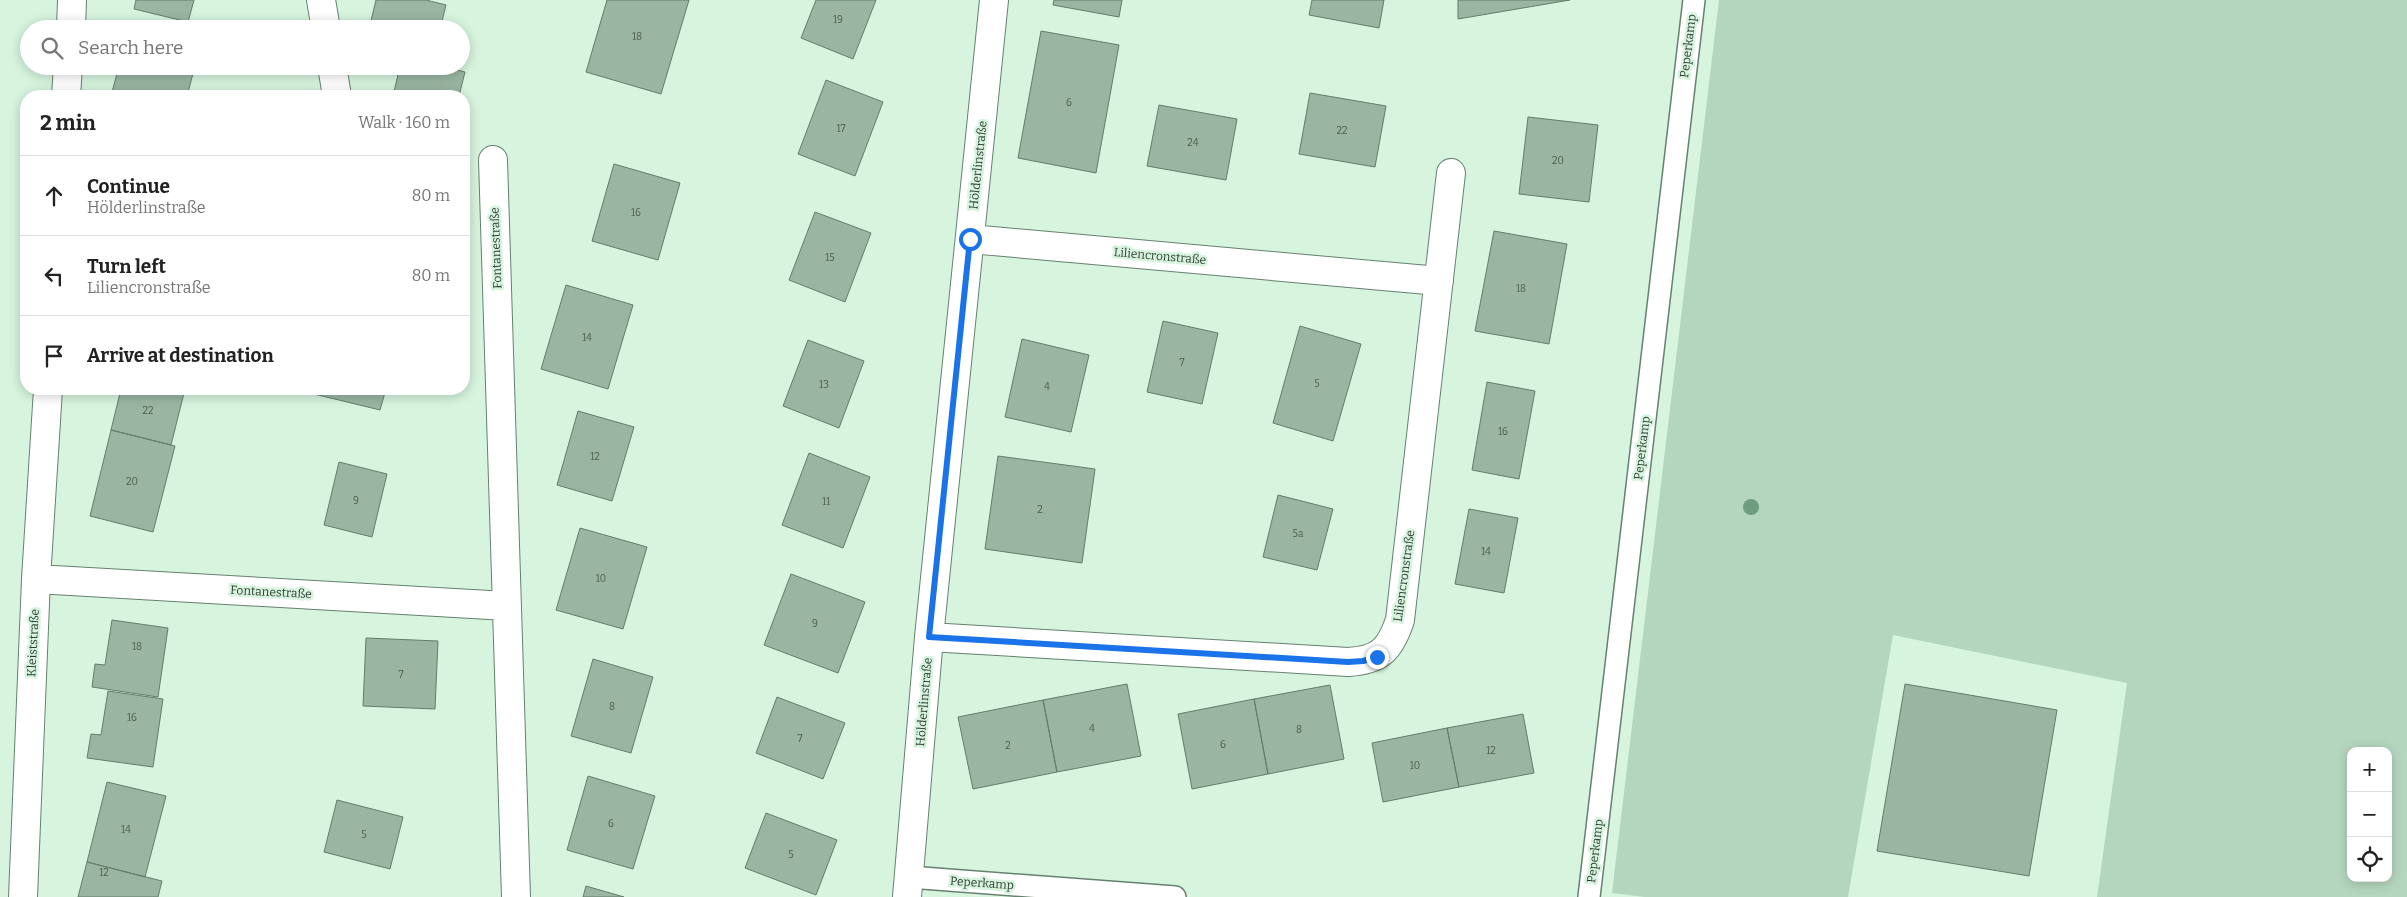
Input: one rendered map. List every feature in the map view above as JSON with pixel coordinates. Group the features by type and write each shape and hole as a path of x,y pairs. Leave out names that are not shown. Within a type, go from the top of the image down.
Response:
{"street":[{"path":"71,20 72,0"},
{"path":"321,0 324,20"},
{"name":"Hölderlinstraße","path":"908,887 929,637 994,0"},
{"path":"66,90 67,75"},
{"path":"334,75 336,90"},
{"name":"Fontanestraße","path":"493,160 516,897"},
{"name":"Liliencronstraße","path":"929,637 1348,662 1363,661 1377,657 1388,647 1400,620 1451,174"},
{"name":"Liliencronstraße","path":"970,239 1439,281"},
{"name":"Kleiststraße","path":"22,897 36,579 48,395"},
{"name":"Fontanestraße","path":"36,579 507,606"}],"lane":[{"name":"Peperkamp","path":"1590,897 1694,0"},
{"name":"Peperkamp","path":"908,887 1174,897"}],"green space":[{"path":"1719,0 2407,0 2407,897 2097,897 2127,683 1893,635 1848,897 1645,897 1612,893"}],"building":[{"path":"136,0 194,0 189,20 180,20 134,9"},
{"path":"376,0 426,0 446,5 442,20 371,20"},
{"path":"607,0 689,0 661,94 586,72"},
{"path":"816,0 876,0 853,59 801,38"},
{"path":"1054,0 1122,0 1119,17 1053,5"},
{"path":"1312,0 1384,0 1379,28 1309,15"},
{"path":"1458,0 1570,0 1458,19"},
{"path":"1041,31 1119,45 1096,173 1018,158"},
{"path":"117,75 193,75 189,90 113,90"},
{"path":"398,75 464,75 460,90 394,90"},
{"path":"826,80 883,102 855,176 798,154"},
{"path":"1310,93 1386,106 1375,167 1299,154"},
{"path":"1159,105 1237,119 1226,180 1147,166"},
{"path":"1528,117 1598,125 1589,202 1519,194"},
{"path":"614,164 680,183 658,260 592,241"},
{"path":"815,212 871,233 845,302 789,280"},
{"path":"1494,231 1567,244 1549,344 1475,331"},
{"path":"566,285 633,305 608,389 541,369"},
{"path":"1163,321 1218,333 1202,404 1147,392"},
{"path":"1300,326 1361,344 1333,441 1273,423"},
{"path":"1022,339 1089,355 1071,432 1005,417"},
{"path":"808,340 864,361 839,428 783,406"},
{"path":"1487,382 1535,391 1519,479 1472,470"},
{"path":"120,395 184,395 171,445 111,430"},
{"path":"318,395 384,395 380,410"},
{"path":"578,411 634,427 612,501 557,485"},
{"path":"111,430 175,446 153,532 90,516"},
{"path":"809,453 870,477 843,548 782,525"},
{"path":"998,456 1095,469 1082,563 985,549"},
{"path":"339,462 387,474 372,537 324,525"},
{"path":"1278,495 1333,509 1317,570 1263,557"},
{"path":"1469,509 1518,518 1504,593 1455,584"},
{"path":"580,528 647,547 623,629 556,610"},
{"path":"791,574 865,602 838,673 764,645"},
{"path":"112,620 168,628 158,697 92,687 95,664 105,665"},
{"path":"366,638 438,641 435,709 363,706"},
{"path":"593,659 653,677 631,753 571,736"},
{"path":"1127,684 1141,756 1057,772 1043,700"},
{"path":"1905,684 2057,710 2029,876 1877,851"},
{"path":"1330,685 1344,759 1268,774 1254,699"},
{"path":"108,691 163,699 153,767 87,758 91,734 101,735"},
{"path":"777,697 845,723 823,779 756,753"},
{"path":"1254,699 1268,774 1192,789 1178,714"},
{"path":"1043,700 1057,772 973,789 958,717"},
{"path":"1523,714 1534,773 1459,787 1447,728"},
{"path":"1447,728 1459,787 1383,802 1372,743"},
{"path":"588,776 655,796 633,869 567,850"},
{"path":"107,782 166,796 145,877 87,862"},
{"path":"337,800 403,817 390,869 324,852"},
{"path":"766,813 837,840 816,895 745,868"},
{"path":"87,862 162,881 158,897 78,897"},
{"path":"586,886 624,897 583,897"}],"route":[{"path":"970,239 929,637 1348,662 1363,661 1377,657"}]}
